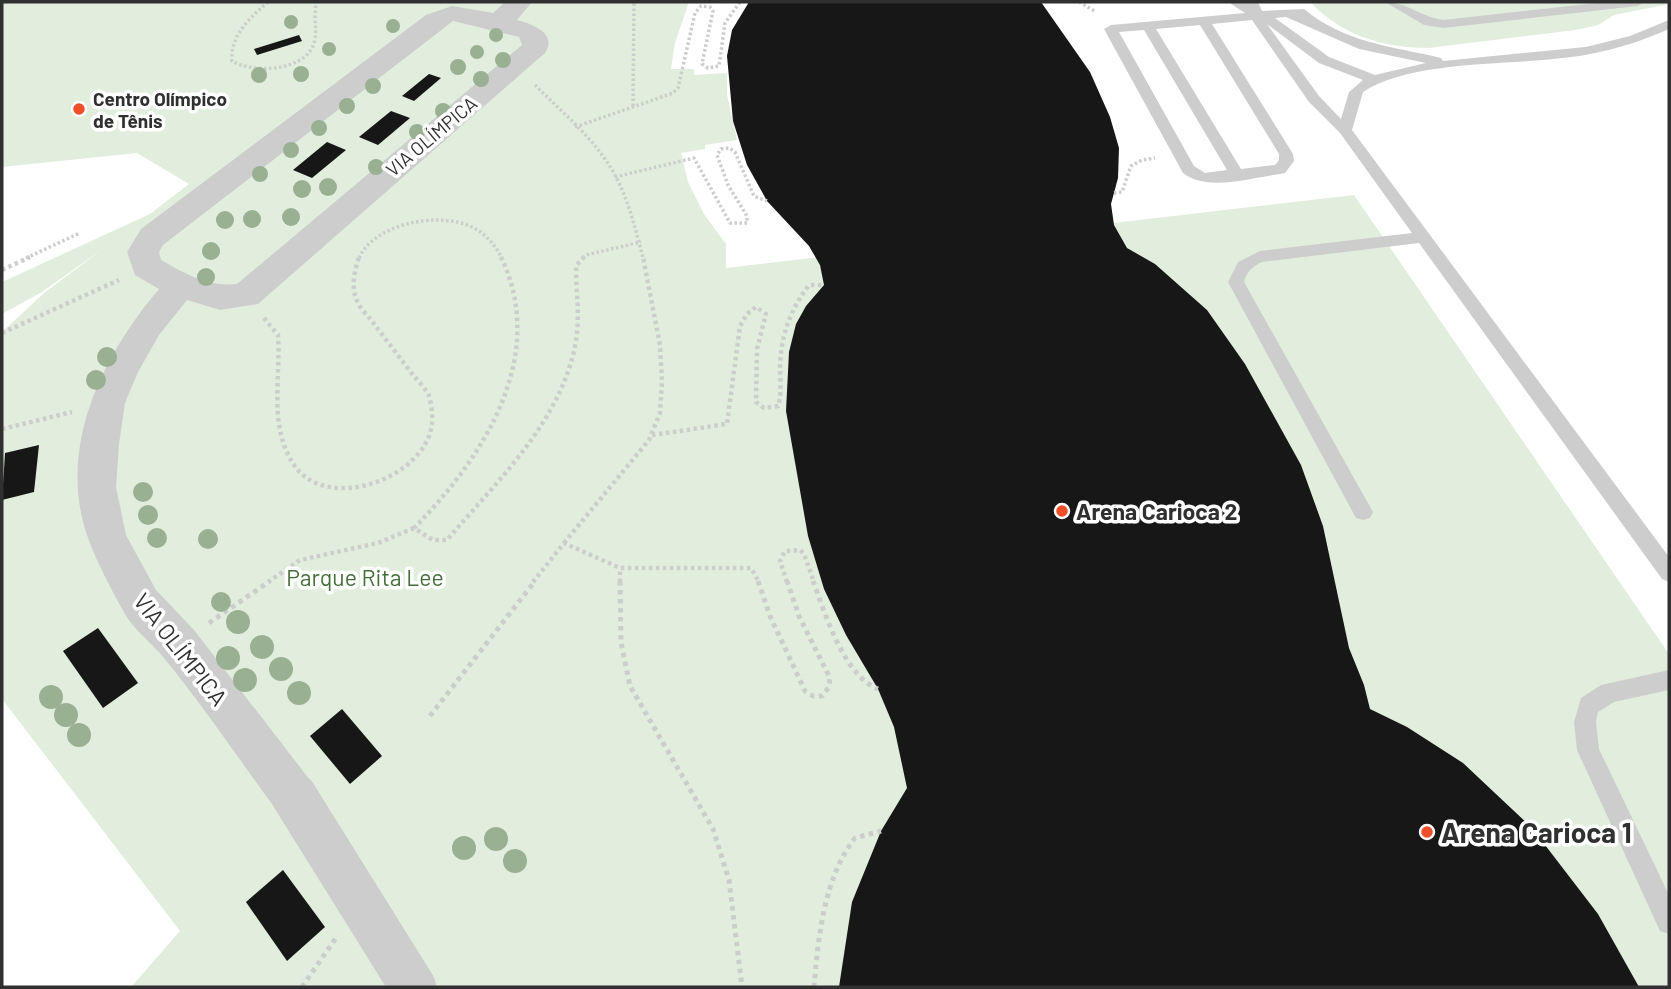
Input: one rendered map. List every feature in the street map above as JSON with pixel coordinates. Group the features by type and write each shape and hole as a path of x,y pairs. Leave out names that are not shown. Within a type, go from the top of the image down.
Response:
{"street":[{"name":"VIA OLÍMPICA","path":"147,267 142,252 152,237 435,19 455,12 509,12 535,38 535,47 246,295"},
{"path":"147,267 180,286 220,298 246,295"},
{"name":"VIA OLÍMPICA","path":"180,286 146,326 121,370 107,403 100,444 97,487 107,537 141,604 184,651 294,796 413,987"}],"lane":[{"path":"1234,2 1291,33 1324,60 1373,79"},
{"path":"1252,2 1265,31 1314,99 1329,117 1345,130 1669,573"},
{"path":"1288,2 1308,21"},
{"path":"1391,2 1429,22 1443,24 1638,2"},
{"path":"1204,21 1286,154 1287,161 1280,169 1198,177 1188,169 1111,29 1257,16 1293,14 1349,42 1376,51 1458,65"},
{"path":"1148,26 1237,174"},
{"path":"1345,130 1352,113 1353,96 1373,79 1458,65 1595,50 1666,28"},
{"path":"1363,512 1236,282 1238,270 1245,262 1260,257 1424,237"},
{"path":"1669,680 1609,691 1589,706 1585,722 1588,750 1669,922"}],"path":[{"path":"268,2 252,16 232,47 232,61 236,65 248,68 281,67 309,53 314,44 312,18 317,2"},
{"path":"633,106 634,2"},
{"path":"575,127 673,93 678,88 695,13 701,6 710,7 713,11 705,38 702,64 708,68 719,66 725,23 740,2"},
{"path":"1081,2 1087,5"},
{"path":"430,716 652,435 659,410 661,382 655,311 641,242 615,177 575,127 529,78 506,72"},
{"path":"615,177 694,158 730,223 740,225 747,223 747,216 728,185 717,155 721,149 729,148 735,152 754,196 767,201"},
{"path":"1114,193 1122,192 1131,166 1135,163 1180,154"},
{"path":"184,651 300,560 377,543 414,528 465,472 484,442 501,407 516,354 519,309 515,291 503,260 488,237 470,225 447,220 421,222 397,228 374,239 362,251 354,288 356,300 429,396 434,409 432,430 424,449 403,469 378,483 355,486 311,482 295,467 275,403 278,335 246,295"},
{"path":"2,270 80,233"},
{"path":"414,528 434,542 447,540 543,423 571,364 577,339 576,266 579,261 586,256 641,242"},
{"path":"2,333 147,267"},
{"path":"652,435 727,424 740,332 745,315 749,309 756,307 766,314 757,349 756,402 764,408 778,405 781,344 786,321 797,299 809,285 824,285"},
{"path":"2,429 107,403"},
{"path":"564,544 620,568 751,568 755,572 775,629 805,691 813,696 821,696 829,687 830,678 794,603 780,561 786,551 800,550 804,554 824,615 860,681 872,690 878,689"},
{"path":"620,568 619,636 623,664 630,685 713,829 729,880 742,987"},
{"path":"814,987 815,959 825,906 847,849 856,836 881,831"},
{"path":"302,987 361,903"}],"green space":[{"name":"Parque Rita Lee","path":"2,2 689,2 675,43 671,69 694,69 694,75 727,73 727,95 737,140 705,145 705,149 681,153 688,182 704,214 726,244 726,268 1354,195 1669,654 1669,987 131,987 180,931 2,699 2,332 44,293 104,248 42,292 2,314 2,282 150,214 189,184 137,153 2,167"},
{"path":"1310,2 1669,4 1614,15 1598,25 1576,30 1429,48 1396,46 1365,38 1336,24"}],"building":[{"path":"749,2 1041,2 1090,72 1110,117 1119,148 1118,178 1111,204 1114,225 1127,248 1155,264 1207,310 1245,364 1301,465 1323,526 1349,648 1364,685 1370,709 1407,727 1463,763 1532,828 1598,914 1639,987 839,987 852,902 881,831 907,788 894,727 878,689 846,635 824,589 808,536 786,411 789,352 796,324 806,306 824,285 820,265 809,246 767,201 747,165 733,121 727,56 732,30"},
{"path":"299,35 302,41 257,55 254,49"},
{"path":"429,74 441,78 414,101 402,96"},
{"path":"391,111 410,118 378,145 359,137"},
{"path":"327,142 346,150 312,178 293,170"},
{"path":"39,445 34,492 2,500 5,453"},
{"path":"98,628 138,683 103,708 63,651"},
{"path":"342,709 382,756 350,784 310,736"},
{"path":"283,870 325,927 287,961 246,902"}],"place":[{"name":"Centro Olímpico de Tênis","path":"79,109"},
{"name":"Arena Carioca 2","path":"1062,511"},
{"name":"Arena Carioca 1","path":"1427,832"}]}
